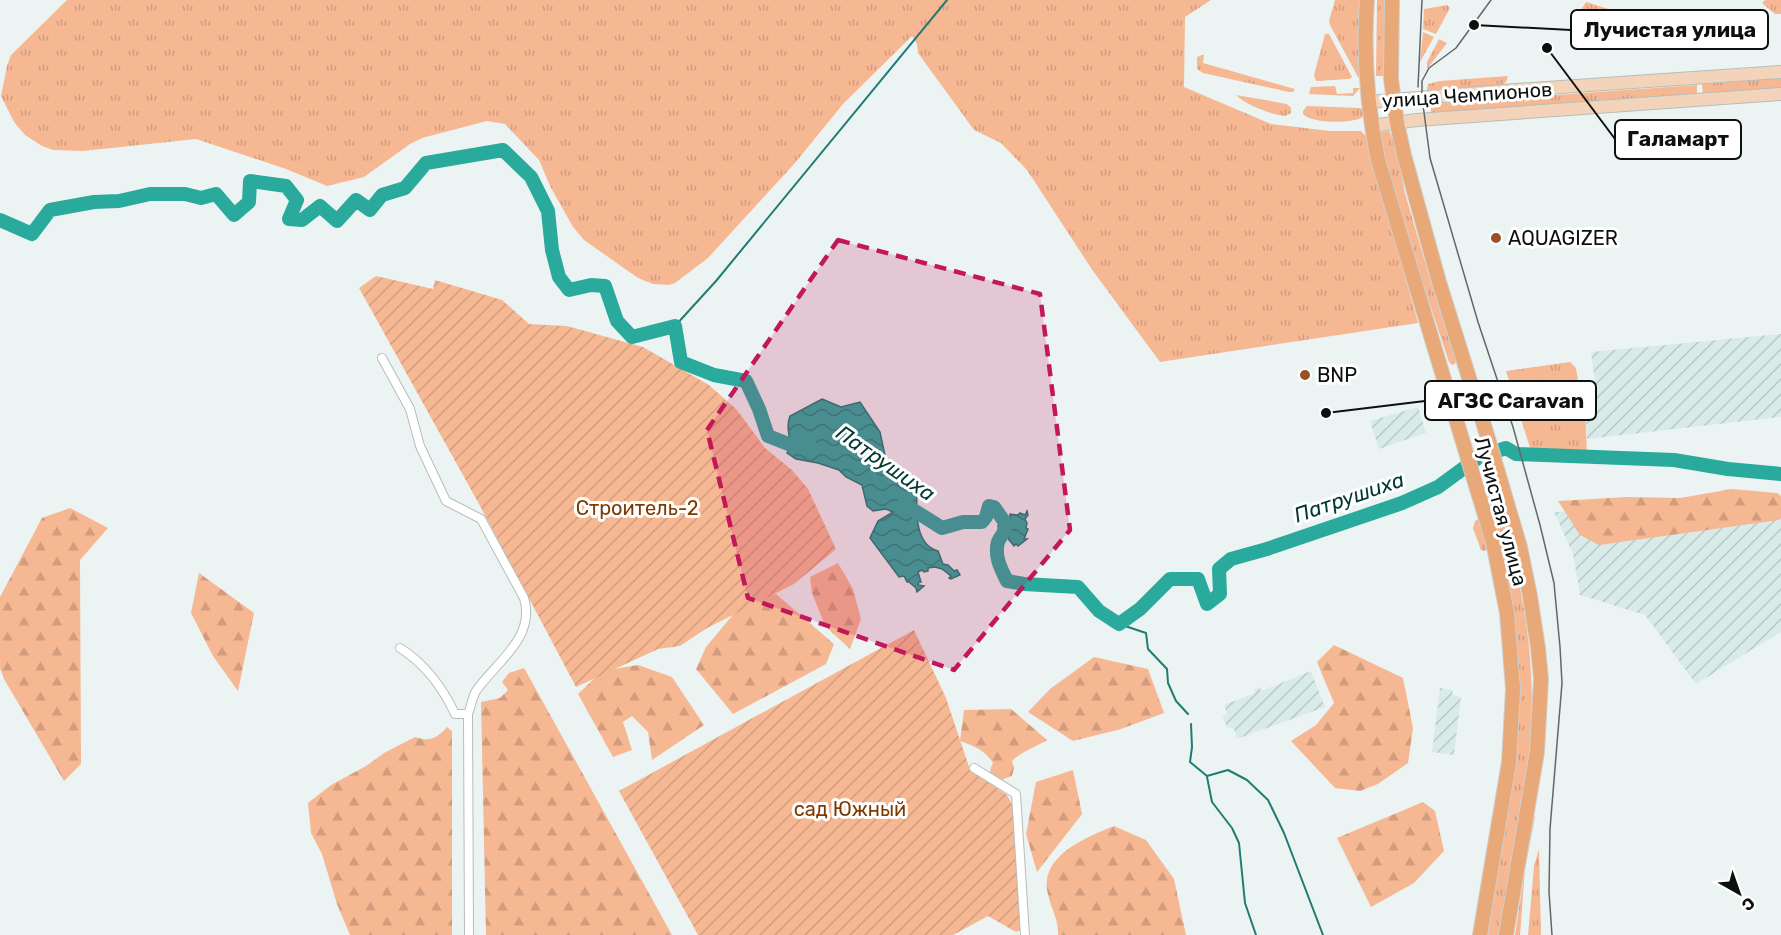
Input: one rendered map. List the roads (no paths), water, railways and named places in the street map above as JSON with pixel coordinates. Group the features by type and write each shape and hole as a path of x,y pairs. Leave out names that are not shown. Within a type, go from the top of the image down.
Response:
{"main road":[{"name":"Лучистая улица","path":"1367,0 1365,38 1368,102 1378,160 1493,542 1504,595 1513,689 1509,762 1480,935"},
{"name":"Лучистая улица","path":"1392,0 1391,79 1406,165 1526,572 1541,679 1537,752 1506,935"}],"street":[{"name":"улица Чемпионов","path":"1368,102 1781,72"},
{"name":"улица Чемпионов","path":"1371,126 1781,94"},
{"path":"382,358 410,409 420,446 446,501 482,519 524,598 528,610 526,623 519,639 474,694 468,714 469,935"},
{"path":"400,648 412,656 446,694 455,714 468,714"},
{"path":"974,768 1016,794 1025,935"}],"water":[{"path":"822,399 841,407 860,402 880,432 886,460 902,475 917,483 918,522 924,540 938,551 943,564 948,565 954,571 957,570 960,575 951,579 949,578 951,576 942,569 935,567 928,568 928,571 924,572 922,570 918,572 921,582 918,585 924,586 917,592 904,576 899,577 870,538 878,521 893,512 886,509 873,511 867,506 862,485 846,477 839,470 796,459 787,453 790,443 788,421 790,416"},
{"path":"1027,511 1028,515 1025,519 1028,529 1024,539 1027,539 1018,546 1016,544 1014,546 1004,529 1002,528 999,534 998,526 1002,518 998,516 1001,514 1006,519 1010,518 1010,514 1025,515"}],"waterway":[{"path":"675,326 716,281 947,0"},
{"name":"Патрушиха","path":"0,220 32,234 50,210 94,202 119,201 150,194 185,194 201,198 216,194 234,215 249,202 250,181 286,186 297,200 289,219 302,220 320,206 337,221 356,200 370,210 382,195 405,188 426,163 503,150 531,177 548,211 552,250 559,277 569,290 591,285 605,286 617,321 632,337 675,326 681,362 714,375 746,381 768,436 791,445 809,443"},
{"name":"Патрушиха","path":"904,504 942,528 963,522 982,522 989,506 994,507 1006,524 998,542 997,552 1007,581 1078,587 1099,611 1119,624 1140,609 1170,579 1198,579 1207,604 1220,594 1219,569 1231,559 1402,503 1438,487 1479,457 1506,448 1516,454 1674,460 1728,469 1781,474"},
{"path":"1119,624 1146,633 1148,649 1167,669 1168,683 1176,701 1188,714"},
{"path":"1191,724 1190,762 1207,776 1228,770 1247,780 1268,800 1284,833 1323,935"},
{"path":"1207,777 1212,802 1232,828 1239,843 1245,903 1256,935"}],"tram line":[{"path":"1418,87 1422,0"},
{"path":"1491,0 1456,48 1429,68 1422,81 1422,97 1430,158 1478,322 1513,427 1554,583 1562,683 1550,829 1549,892 1552,935"}],"place":[{"name":"Лучистая улица","path":"1474,25"},
{"name":"Галамарт","path":"1547,48"},
{"name":"AQUAGIZER","path":"1496,238"},
{"name":"BNP","path":"1305,375"},
{"name":"АГЗС Caravan","path":"1326,413"}],"park label":[{"name":"Строитель-2","path":"637,508"},
{"name":"сад Южный","path":"850,809"}]}
